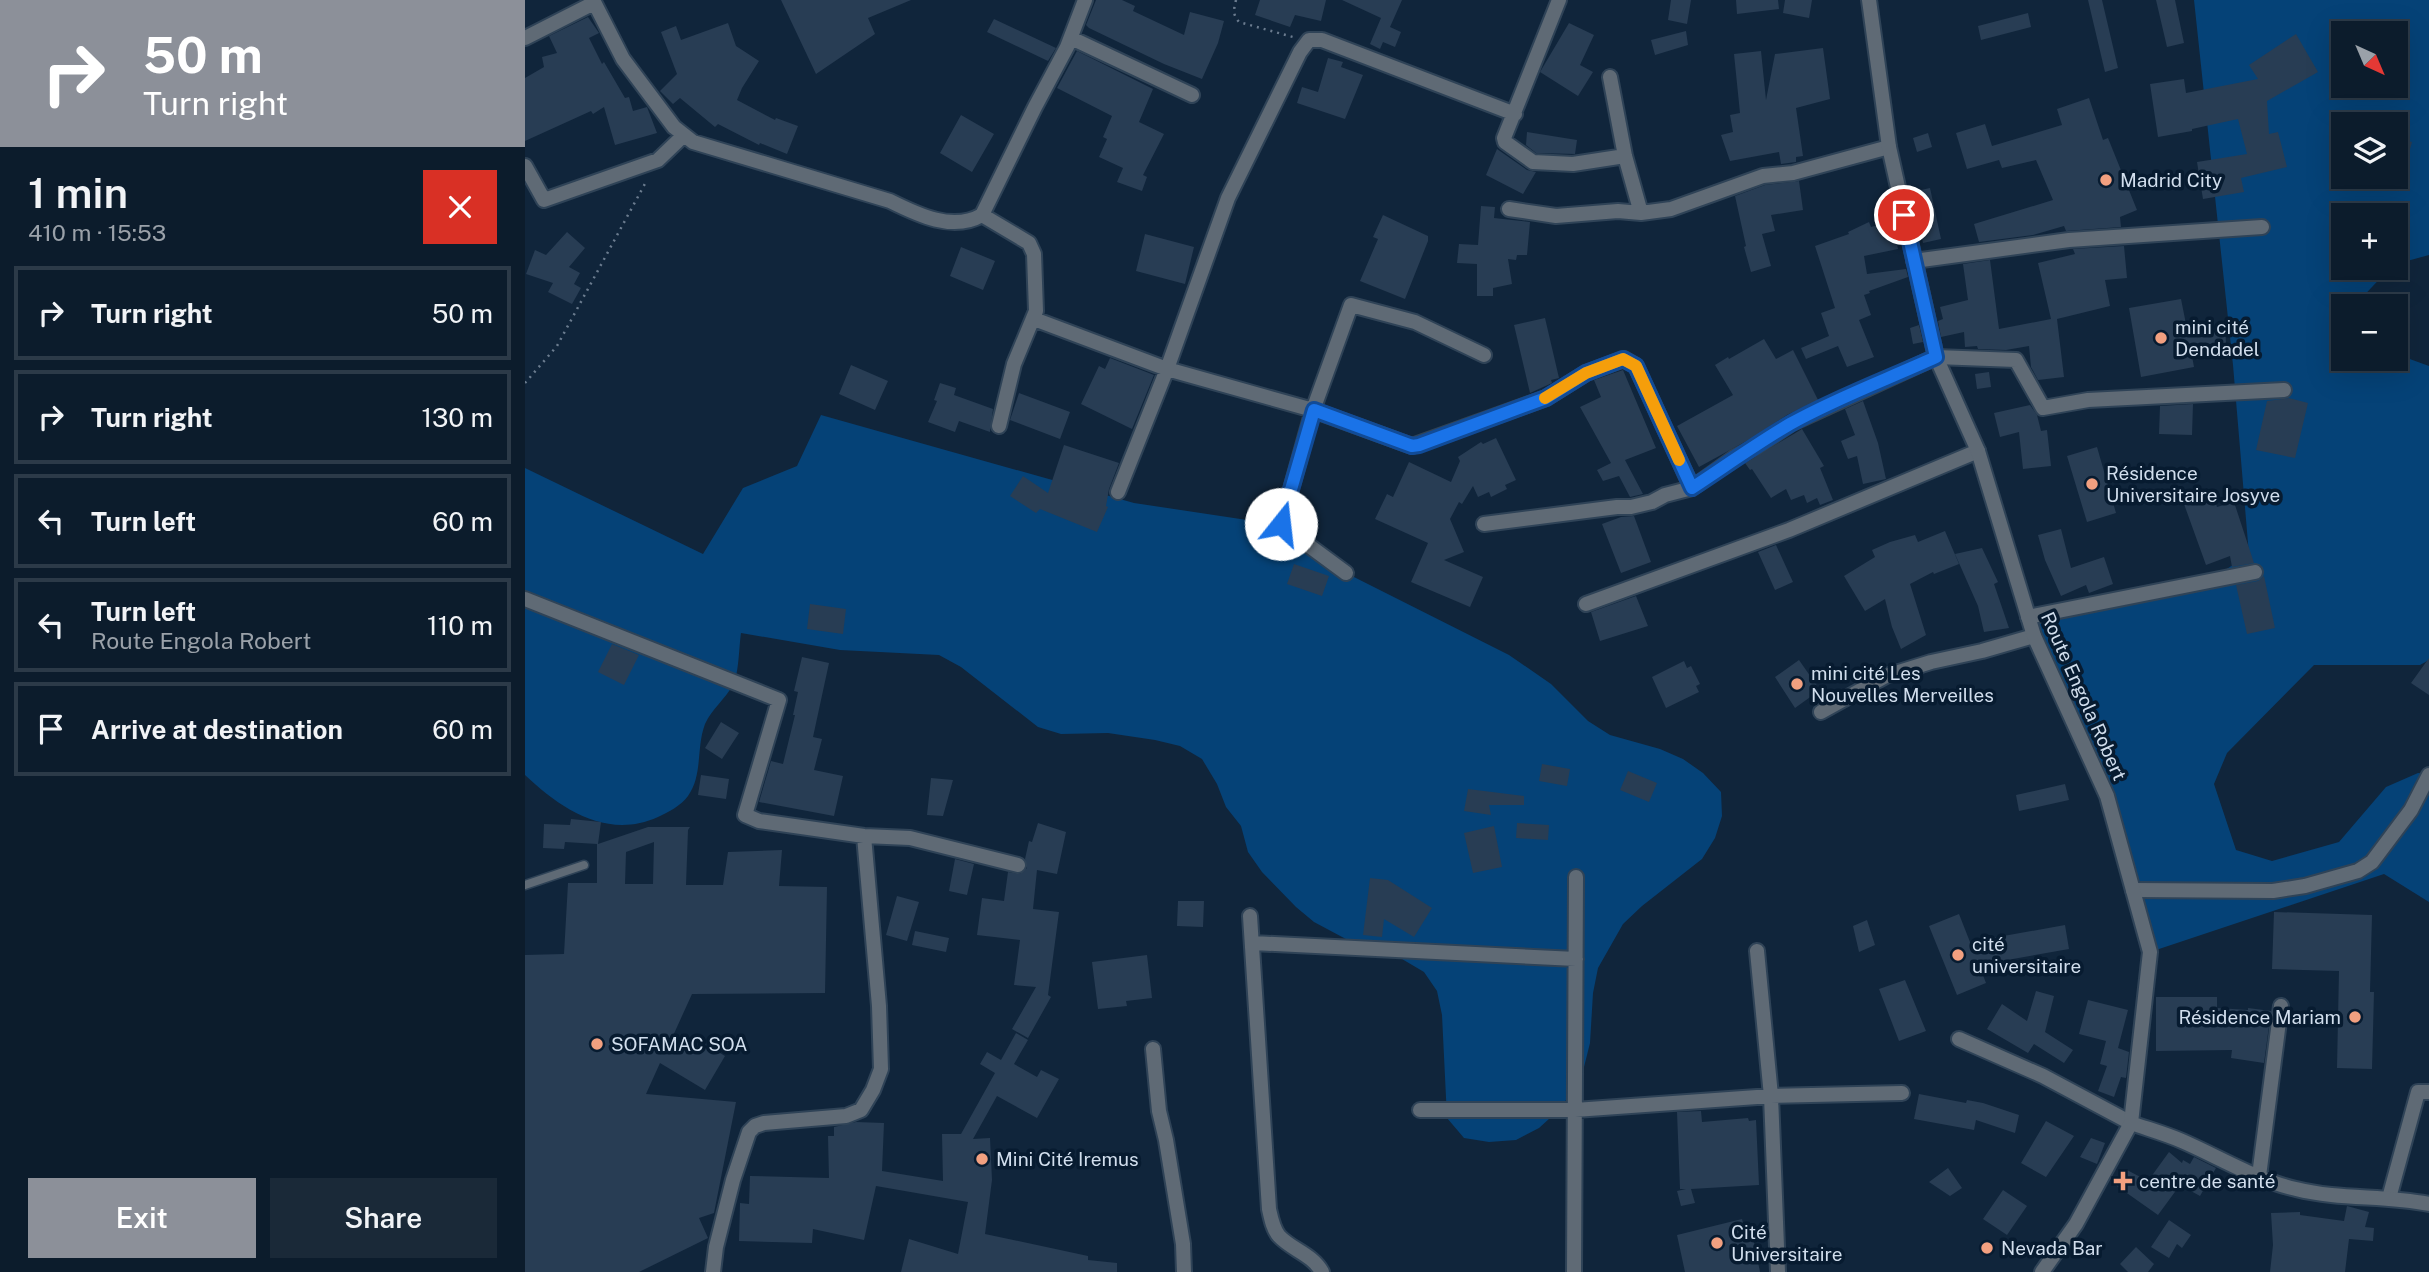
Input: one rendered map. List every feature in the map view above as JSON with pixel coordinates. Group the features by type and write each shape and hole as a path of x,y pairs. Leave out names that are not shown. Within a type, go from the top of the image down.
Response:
{"street":[{"path":"525,38 593,1 623,59 683,136 705,146 890,201 916,214 947,223 971,222 982,215 1071,38 1085,0"},
{"path":"1559,0 1504,138 1505,142 1533,162 1573,164 1625,156"},
{"name":"Route Engola Robert","path":"1869,0 1889,147 1936,357 1978,451 2034,636 2107,796 2150,952 2131,1123 2076,1224 2042,1272"},
{"path":"1071,38 1192,94"},
{"path":"1118,492 1167,369 1227,198 1300,52 1309,40 1322,40 1515,114"},
{"path":"1610,77 1625,156 1641,213"},
{"path":"525,166 544,200 658,160 683,136"},
{"path":"1509,209 1556,216 1618,211 1641,213 1671,209 1763,176 1793,173 1889,147"},
{"path":"982,215 1029,243 1034,254 1036,311 1014,364 999,426"},
{"path":"1915,261 2069,240 2262,227"},
{"path":"1346,573 1281,524 1314,410 1351,305 1415,322 1483,355"},
{"path":"1034,319 1167,369 1314,410 1412,446 1546,398 1586,373 1623,359 1628,360 1636,366 1692,488"},
{"path":"1484,524 1631,507 1692,488 1734,458 1792,423 1936,357 2016,360 2043,408 2088,400 2284,390"},
{"path":"1586,604 1789,530 1978,451"},
{"path":"2028,617 2255,572"},
{"path":"525,599 779,699 745,815 759,821 864,836 910,838 1018,865"},
{"path":"1821,712 1886,676 2034,636"},
{"path":"2133,890 2273,891 2305,886 2358,871 2372,862 2380,852 2411,810 2429,775"},
{"path":"713,1272 716,1247 733,1180 749,1132 764,1123 846,1116 861,1110 881,1069 879,1006 864,836"},
{"path":"1574,1272 1576,877"},
{"path":"1250,916 1269,1209 1280,1237 1316,1262 1322,1272"},
{"path":"1253,943 1576,959"},
{"path":"1757,951 1771,1096 1778,1272"},
{"path":"2259,1177 2281,1006"},
{"path":"1959,1039 2043,1076 2131,1123 2180,1140 2259,1177 2294,1189 2317,1193 2429,1204"},
{"path":"1153,1049 1159,1111 1183,1244 1184,1272"},
{"path":"2389,1198 2418,1092 2429,1092"},
{"path":"1420,1110 1575,1110 1771,1096 1902,1093"}],"lane":[{"path":"525,886 584,865"}],"path":[{"path":"1236,0 1234,17 1238,22 1309,40"},
{"path":"525,383 557,346 614,236 658,160"}],"shaded area":[{"path":"2194,0 2429,0 2429,255 2408,261 2408,203 2331,203 2331,280 2379,280 2365,294 2331,294 2331,371 2408,371 2408,358 2429,366 2429,660 2420,665 2314,665 2227,753 2214,784 2236,850 2272,861 2339,842 2386,787 2418,773 2429,774 2429,902 2384,874 2150,952 2107,796 2031,618 2201,585 2249,555 2233,365"},
{"path":"821,415 1134,503 1281,525 1346,573 1509,655 1551,684 1588,721 1610,735 1660,749 1683,759 1703,773 1721,792 1722,816 1715,838 1702,859 1623,924 1598,968 1593,993 1590,1043 1584,1067 1560,1109 1539,1128 1516,1140 1489,1142 1464,1138 1447,1118 1442,1015 1437,991 1424,972 1402,959 1359,946 1314,922 1296,907 1262,872 1248,852 1241,826 1226,807 1217,784 1202,759 1180,746 1155,740 1108,733 1061,734 1038,727 961,667 939,655 840,650 741,633 735,680 705,724 693,788 674,808 639,823 603,823 586,817 554,799 525,775 525,468 703,554 743,488 797,466"}],"building":[{"path":"781,0 911,0 868,18 875,34 816,74"},
{"path":"1096,0 1122,0 1135,6 1133,11 1184,35 1190,12 1224,21 1218,43 1202,79 1089,28 1086,25"},
{"path":"1260,0 1326,0 1321,21 1295,15 1290,27 1255,15"},
{"path":"1342,0 1402,0 1390,27 1401,32 1395,47 1383,42 1380,49 1370,44 1381,18"},
{"path":"1671,0 1691,0 1687,24 1668,20"},
{"path":"1736,0 1778,0 1779,9 1737,14"},
{"path":"1785,0 1812,0 1809,18 1783,13"},
{"path":"2088,0 2102,0 2118,68 2105,72"},
{"path":"2156,0 2175,0 2184,43 2167,47"},
{"path":"2028,13 2031,27 1981,40 1978,26"},
{"path":"588,17 599,33 589,38 602,64 604,62 625,98 629,97 633,111 647,107 657,133 615,145 604,107 525,141 525,78 544,67 542,57 557,53 549,36"},
{"path":"994,19 1056,48 1048,61 987,32"},
{"path":"728,23 736,46 759,61 737,100 775,120 776,118 798,126 787,154 760,143 759,145 718,124 715,127 680,98 673,104 660,91 677,74 661,32 676,26 681,40"},
{"path":"1569,23 1594,35 1580,65 1593,72 1578,96 1540,72"},
{"path":"1686,31 1688,45 1655,55 1651,40"},
{"path":"2296,34 2318,72 2267,101 2269,134 2278,132 2287,167 2241,178 2244,192 2203,199 2197,162 2247,154 2238,119 2158,137 2150,84 2184,79 2186,93 2258,79 2249,65"},
{"path":"1823,48 1830,99 1796,108 1803,156 1796,157 1796,162 1781,164 1779,152 1730,161 1721,135 1733,132 1730,115 1740,113 1734,54 1761,51 1766,100 1775,54"},
{"path":"1077,51 1153,89 1139,122 1164,134 1143,175 1147,177 1142,191 1117,182 1123,168 1099,157 1107,139 1103,137 1112,116 1057,88"},
{"path":"1328,58 1343,62 1341,67 1363,75 1345,119 1297,103 1302,87 1318,92"},
{"path":"2089,98 2103,140 2108,138 2137,210 2120,217 2121,227 2066,231 2064,226 2033,235 1979,242 1974,224 2053,200 2036,160 2002,168 1999,160 1967,169 1956,133 1985,124 1992,146 2062,125 2057,109"},
{"path":"961,115 994,134 972,172 940,153"},
{"path":"1527,132 1577,140 1575,154 1536,153 1526,145"},
{"path":"1928,133 1932,147 1917,152 1913,138"},
{"path":"2408,141 2412,142 2408,156"},
{"path":"1497,149 1527,170 1536,172 1523,194 1486,175"},
{"path":"1799,181 1803,210 1771,215 1775,231 1762,234 1771,266 1751,272 1735,196 1765,185"},
{"path":"1930,188 1941,239 1923,243 1912,192"},
{"path":"1481,206 1495,207 1494,218 1530,222 1527,255 1517,255 1516,260 1508,259 1512,284 1493,288 1493,296 1477,296 1477,264 1457,263 1459,244 1478,245"},
{"path":"1383,215 1428,236 1405,299 1360,281 1378,239 1373,237"},
{"path":"1892,221 1898,249 1864,256 1867,274 1906,269 1908,277 1864,295 1871,315 1859,320 1874,357 1847,367 1838,346 1806,359 1801,348 1829,336 1821,313 1835,308 1815,246 1849,234 1848,232 1869,222 1871,227"},
{"path":"567,232 585,248 569,267 580,273 574,284 581,288 572,304 548,292 553,283 526,274 535,250 546,255"},
{"path":"1145,234 1194,247 1185,284 1136,271"},
{"path":"2124,246 2127,278 2105,280 2110,306 2057,319 2064,377 2038,380 2031,367 2029,346 2006,350 1978,349 1977,346 1965,347 1964,332 1941,337 1938,321 1943,319 1940,307 1968,300 1963,264 1990,260 1999,329 2051,319 2038,263 2075,254 2073,249"},
{"path":"961,247 995,261 983,290 950,276"},
{"name":"mini cité Dendadel","path":"2181,299 2187,329 2225,327 2226,343 2190,345 2194,367 2141,377 2129,308"},
{"path":"1545,318 1559,378 1530,393 1514,325"},
{"path":"1919,325 1923,342 1913,344 1910,328"},
{"path":"1764,339 1776,359 1793,350 1818,400 1787,415 1699,467 1677,426 1733,395 1715,365"},
{"path":"1110,358 1154,375 1132,429 1081,404 1099,366 1105,369"},
{"path":"851,365 888,381 875,410 839,394"},
{"path":"1623,370 1656,448 1625,460 1643,494 1630,497 1619,476 1603,481 1597,470 1611,463 1580,407 1601,397 1594,380"},
{"path":"1989,372 1991,387 1977,389 1975,374"},
{"path":"940,383 956,388 954,395 993,409 990,432 959,421 955,432 928,422 937,401 934,400"},
{"path":"1019,393 1070,412 1060,439 1010,420"},
{"path":"2289,398 2308,403 2295,458 2256,450 2267,401"},
{"path":"1863,401 1878,443 1886,479 1863,484 1857,456 1848,459 1841,441 1855,435 1845,409"},
{"path":"2193,404 2192,435 2159,434 2160,406"},
{"path":"2030,405 2037,415 2041,431 2047,430 2051,466 2023,469 2019,432 2000,437 1994,413"},
{"path":"1802,429 1824,466 1820,468 1833,500 1820,505 1817,498 1807,503 1804,495 1791,500 1786,489 1771,498 1745,463"},
{"path":"1496,438 1516,480 1505,485 1507,489 1491,497 1489,492 1478,497 1473,486 1462,504 1459,502 1450,519 1464,552 1444,560 1483,577 1470,607 1411,582 1428,543 1375,519 1387,494 1393,497 1409,462 1451,482 1460,461 1458,457 1481,442 1483,444"},
{"path":"1064,445 1119,463 1109,489 1108,507 1097,532 1040,509 1036,513 1010,496 1023,476 1048,493"},
{"name":"Résidence Universitaire Josyve","path":"2097,447 2116,513 2087,522 2067,456"},
{"path":"2213,494 2217,507 2234,502 2254,563 2232,567 2230,556 2206,565 2184,504"},
{"path":"1634,516 1651,562 1621,573 1602,524 1621,517"},
{"path":"2061,529 2071,568 2104,557 2113,584 2089,593 2086,585 2061,596 2045,560 2038,535"},
{"path":"1945,531 1959,564 1934,574 1933,572 1910,584 1926,635 1901,649 1885,599 1865,611 1844,576 1875,557 1872,550 1915,535 1918,542"},
{"path":"1776,545 1793,582 1775,590 1758,552"},
{"path":"1982,548 1998,582 1994,584 2009,628 1984,632 1978,606 1955,554"},
{"path":"1294,564 1329,576 1322,596 1287,584"},
{"path":"2264,576 2275,628 2247,634 2236,585 2258,581"},
{"path":"1636,596 1648,626 1600,641 1591,612"},
{"path":"810,604 846,609 843,634 807,629"},
{"path":"612,644 639,655 624,685 598,672"},
{"path":"802,657 829,663 813,737 822,739 814,770 843,776 834,816 759,802 771,761 783,764 795,715 798,692 794,691"},
{"path":"2429,658 2429,695 2411,683"},
{"name":"mini cité Les Nouvelles Merveilles","path":"1799,660 1820,690 1795,708 1775,677"},
{"path":"1684,661 1687,668 1691,666 1700,684 1696,686 1699,692 1666,708 1652,677"},
{"path":"721,722 739,733 722,759 705,748"},
{"path":"1542,764 1570,769 1567,786 1539,781"},
{"path":"1628,771 1657,783 1649,802 1620,790"},
{"path":"701,775 729,779 726,799 698,795"},
{"path":"931,778 953,780 943,816 927,815"},
{"path":"2065,784 2069,800 2019,811 2016,795"},
{"path":"1468,789 1524,796 1524,805 1489,805 1491,815 1464,811"},
{"name":"SOFAMAC SOA","path":"571,819 601,822 598,844 648,827 690,827 686,885 723,885 728,852 782,850 779,886 827,887 825,993 692,994 672,1038 694,1051 700,1041 725,1056 705,1090 660,1063 646,1094 736,1102 714,1213 699,1218 708,1238 639,1272 525,1272 525,955 564,954 568,883 597,883 597,844 565,842 564,849 543,848 544,824 570,825","holes":["654,842 653,884 625,884 626,852"]},
{"path":"1038,823 1066,832 1057,874 1037,870 1033,909 1059,912 1048,995 1051,997 1028,1038 1012,1029 1036,987 1014,985 1020,940 977,935 982,898 1004,901 1008,872 1020,874 1027,868 1025,859 1029,841 1032,842"},
{"path":"1517,823 1549,825 1548,840 1516,838"},
{"path":"1494,826 1502,867 1473,873 1464,833"},
{"path":"955,859 974,864 967,895 949,891"},
{"path":"1370,878 1388,880 1432,908 1414,937 1384,919 1382,937 1363,935"},
{"path":"897,896 919,902 907,941 886,935"},
{"path":"1178,901 1204,901 1203,927 1177,926"},
{"path":"2274,912 2372,915 2372,1069 2337,1068 2339,971 2272,969"},
{"path":"1959,914 1970,942 2065,925 2069,949 1979,965 1986,983 1957,995 1929,926"},
{"path":"1867,920 1875,945 1859,952 1853,926"},
{"path":"915,931 949,938 946,952 912,945"},
{"path":"1147,955 1152,998 1126,1001 1127,1006 1098,1009 1092,962"},
{"path":"1905,980 1926,1031 1899,1041 1879,989"},
{"path":"2036,991 2054,996 2045,1032 2073,1050 2064,1063 2034,1044 2028,1053 1987,1029 2002,1004 2027,1021"},
{"path":"2156,997 2217,997 2217,1008 2271,1011 2264,1063 2231,1058 2232,1050 2156,1051"},
{"path":"2088,1000 2128,1010 2118,1048 2129,1052 2126,1078 2121,1077 2114,1097 2098,1091 2107,1066 2100,1064 2106,1041 2079,1034"},
{"path":"1016,1033 1028,1040 1014,1064 1037,1077 1041,1070 1059,1079 1037,1118 997,1096 973,1139 990,1138 992,1180 985,1234 1088,1256 1088,1260 1117,1263 1117,1272 901,1272 909,1239 958,1254 968,1202 876,1186 864,1240 813,1229 812,1243 739,1241 740,1203 749,1204 750,1176 829,1178 828,1136 834,1136 834,1127 856,1122 884,1123 882,1171 943,1181 942,1134 961,1134 995,1073 980,1064 987,1052 1001,1060"},
{"path":"1919,1094 1966,1103 1967,1100 1983,1103 2019,1115 2015,1133 1976,1120 1974,1130 1914,1119"},
{"path":"1701,1111 1702,1122 1748,1118 1749,1121 1756,1120 1759,1185 1691,1189 1695,1203 1681,1206 1677,1191 1686,1189 1680,1189 1677,1112"},
{"path":"2046,1121 2074,1136 2046,1177 2021,1163"},
{"path":"2091,1138 2105,1143 2097,1164 2080,1157"},
{"path":"2169,1152 2182,1163 2183,1160 2190,1164 2194,1157 2216,1168 2200,1196 2180,1185 2158,1215 2114,1184 2122,1170 2148,1181"},
{"path":"1948,1168 1962,1188 1950,1196 1929,1182"},
{"path":"2003,1190 2027,1206 2007,1235 1983,1219"},
{"path":"2347,1206 2369,1212 2365,1227 2374,1228 2373,1241 2349,1239 2345,1272 2270,1272 2273,1245 2271,1213 2300,1212 2300,1215 2344,1221"},
{"name":"Cité Universitaire","path":"1742,1219 1746,1234 1752,1232 1760,1272 1685,1272 1677,1235"},
{"path":"2169,1220 2191,1235 2182,1248 2177,1244 2169,1258 2151,1247"},
{"path":"2136,1247 2154,1264 2148,1272 2128,1272 2120,1264"}],"slow traffic":[{"path":"1545,398 1586,373 1623,359 1628,360 1636,366 1679,460"}],"place":[{"name":"Madrid City","path":"2106,180"},
{"name":"mini cité Dendadel","path":"2161,338"},
{"name":"Résidence Universitaire Josyve","path":"2092,484"},
{"name":"mini cité Les Nouvelles Merveilles","path":"1797,684"},
{"name":"cité universitaire","path":"1958,955"},
{"name":"Résidence Mariam","path":"2355,1017"},
{"name":"SOFAMAC SOA","path":"597,1044"},
{"name":"Mini Cité Iremus","path":"982,1159"},
{"name":"centre de santé","path":"2123,1181"},
{"name":"Cité Universitaire","path":"1717,1243"},
{"name":"Nevada Bar","path":"1987,1248"}],"route":[{"path":"1281,524 1314,410 1412,446 1419,445 1546,398 1586,373 1623,359 1636,366 1692,488 1734,458 1792,423 1936,357 1904,215"}]}
